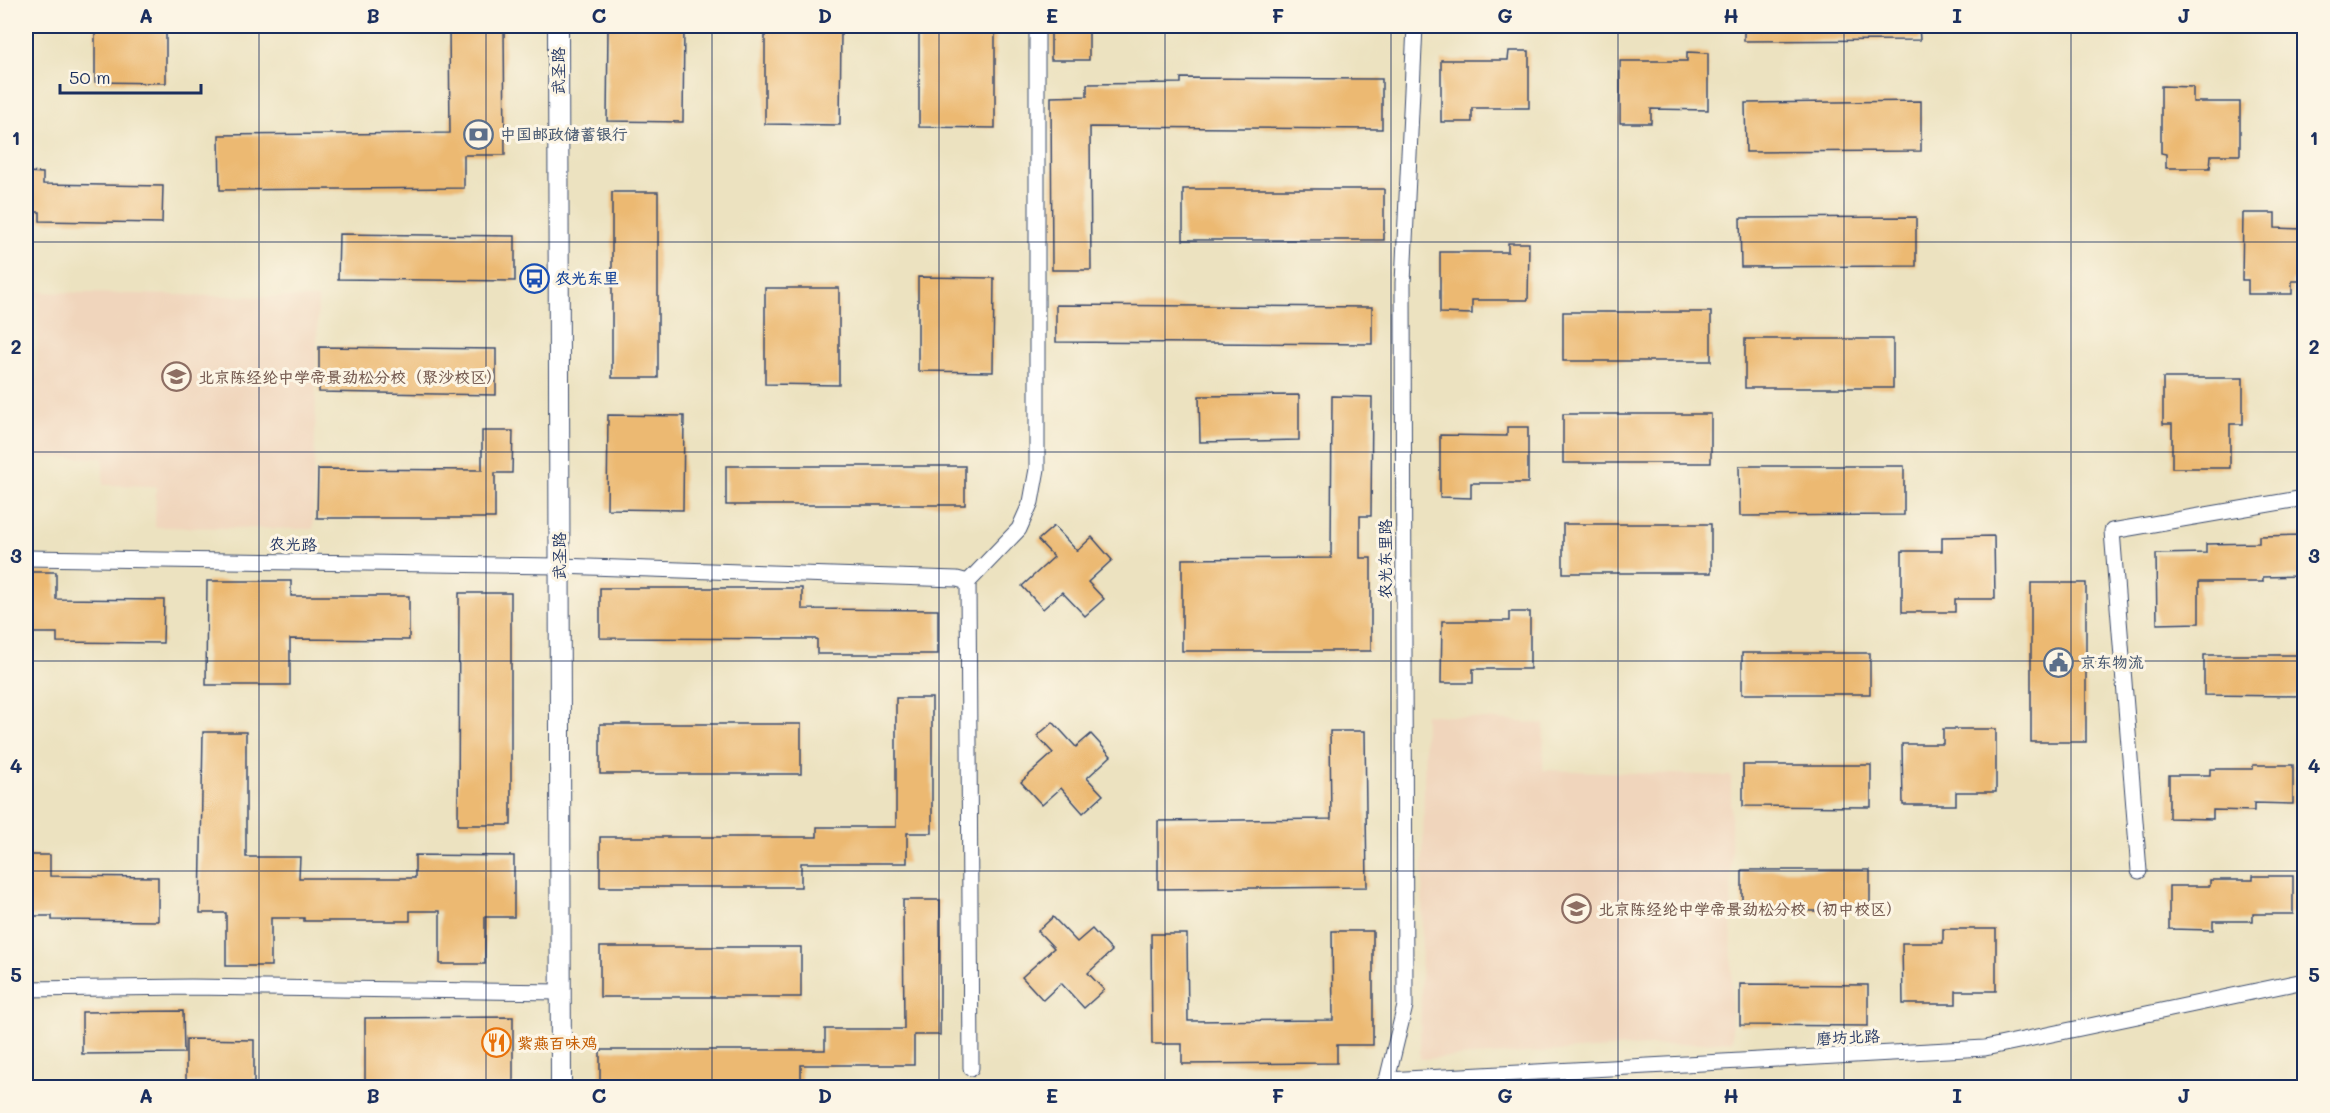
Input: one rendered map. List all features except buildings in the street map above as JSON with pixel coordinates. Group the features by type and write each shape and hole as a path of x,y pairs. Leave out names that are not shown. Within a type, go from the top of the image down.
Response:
{"street":[{"name":"武圣路","path":"558,26 561,1088"},
{"path":"971,1068 968,582 1019,529 1031,502 1037,470 1037,26"},
{"name":"农光东里路","path":"1383,1084 1405,1006 1403,283 1415,26"},
{"path":"2139,871 2112,531 2304,498"},
{"name":"农光路","path":"26,558 559,566 957,579 968,582"},
{"name":"磨坊北路","path":"1383,1084 1985,1048 2304,981"},
{"path":"26,989 190,987 560,992"}],"shaded area":[{"name":"北京陈经纶中学帝景劲松分校（聚沙校区）","path":"38,292 318,298 313,529 155,527 156,486 103,485 103,458 36,457"},
{"name":"北京陈经纶中学帝景劲松分校（初中校区）","path":"1425,714 1544,724 1543,770 1731,776 1732,1041 1420,1059"}],"place":[{"name":"中国邮政储蓄银行","path":"479,134"},
{"name":"农光东里","path":"534,278"},
{"name":"北京陈经纶中学帝景劲松分校（聚沙校区）","path":"177,377"},
{"name":"京东物流","path":"2059,662"},
{"name":"北京陈经纶中学帝景劲松分校（初中校区）","path":"1577,909"},
{"name":"紫燕百味鸡","path":"496,1043"}]}
